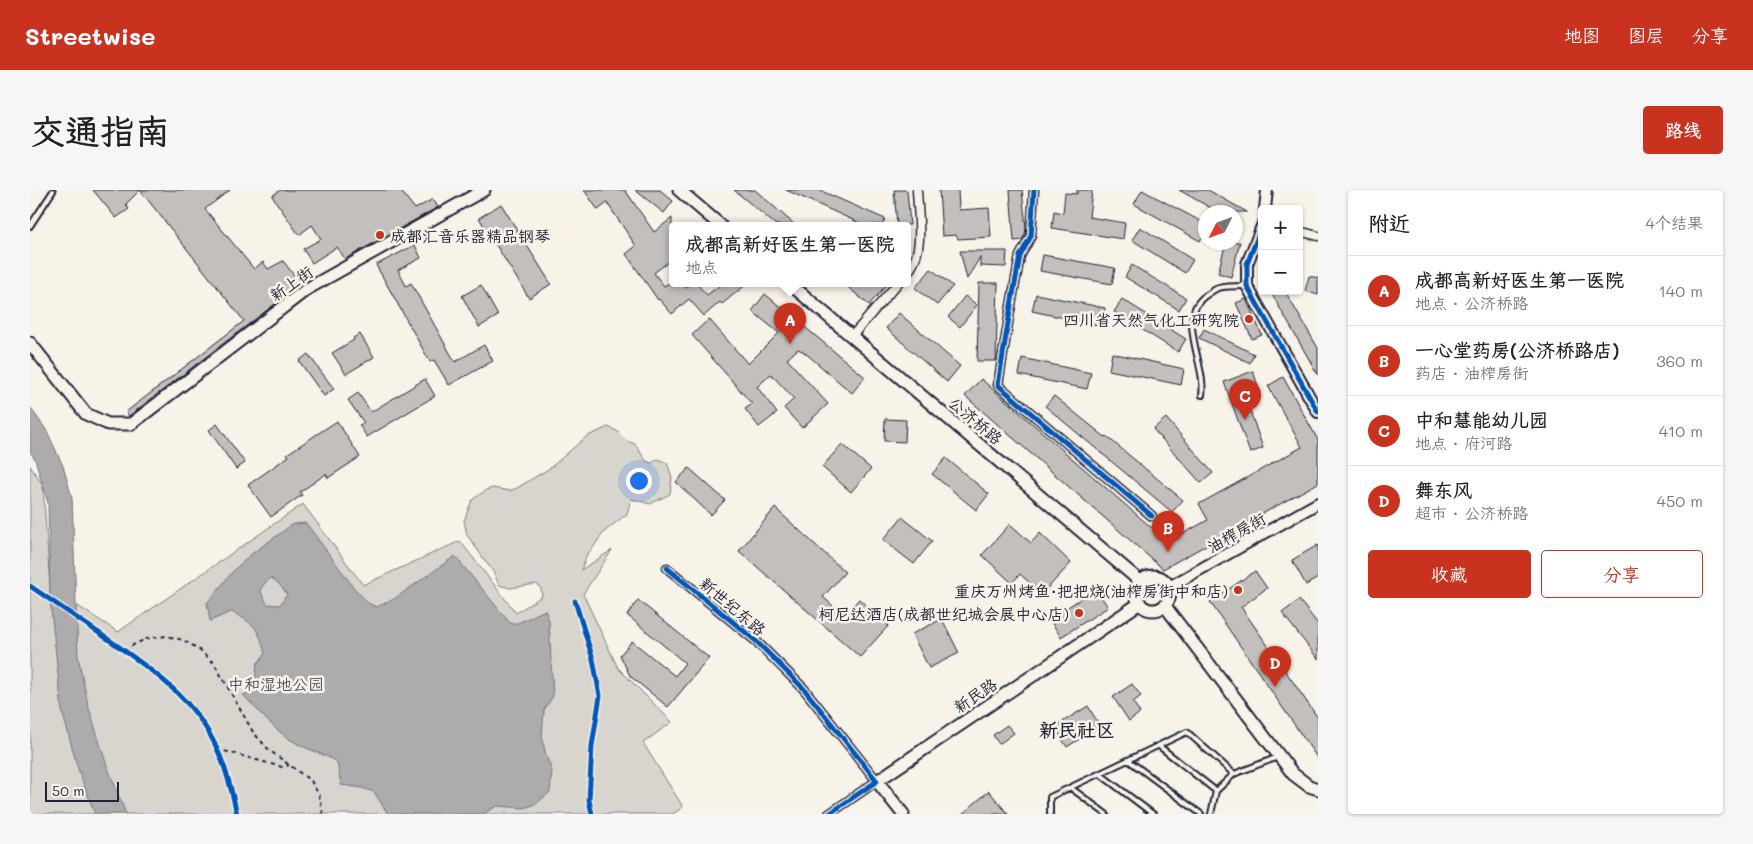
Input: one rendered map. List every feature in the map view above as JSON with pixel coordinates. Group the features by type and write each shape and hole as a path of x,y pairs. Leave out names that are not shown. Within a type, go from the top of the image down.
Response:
{"main road":[{"name":"新上街","path":"30,343 86,414 108,424 131,424 307,289 484,190"},
{"path":"678,190 716,222"},
{"name":"公济桥路","path":"794,287 1141,582"},
{"path":"1152,576 1162,579 1169,587 1170,597 1165,606 1160,609 1149,610 1140,603 1136,592 1141,582 1152,576"},
{"name":"新民路","path":"877,781 1140,603"},
{"path":"1165,606 1293,774 1310,786 1318,789"},
{"name":"新世纪东路","path":"877,781 903,814"}],"street":[{"path":"911,268 919,249 917,190"},
{"path":"1034,190 1031,236 1020,256 998,385 1152,516"},
{"path":"1265,205 1267,190"},
{"path":"1303,232 1318,236"},
{"path":"1258,236 1247,264 1247,286 1318,412"},
{"path":"852,336 895,287"},
{"name":"油榨房街","path":"1169,587 1318,503"},
{"name":"新世纪东路","path":"667,568 763,648 804,689 877,781"},
{"name":"新民路","path":"829,814 877,781"}],"lane":[{"path":"30,226 53,191"},
{"path":"1202,395 1204,384 1192,338 1193,309 1202,297 1217,288 1247,286"},
{"path":"1050,814 1050,798 1187,732 1234,774"},
{"path":"1159,746 1216,791"},
{"path":"1211,814 1216,791 1234,774 1278,756"},
{"path":"1128,760 1200,814"},
{"path":"1100,774 1153,814"},
{"path":"1071,788 1106,814"}],"path":[{"path":"126,652 133,645 146,639 166,636 184,640 197,648 214,663 253,732 269,750 311,781 319,795 323,814"},
{"path":"120,648 134,658"},
{"path":"216,746 282,767 289,765"},
{"path":"216,746 220,757"}],"green space":[{"name":"中和湿地公园","path":"608,427 617,431 627,441 635,444 646,461 652,463 658,459 667,463 672,477 670,494 650,504 631,499 627,514 604,532 587,554 581,570 612,550 583,594 618,668 672,722 643,743 683,807 673,814 30,814 30,466 43,485 50,588 118,632 303,504 363,585 460,541 516,613 542,596 541,589 537,584 510,588 499,585 494,573 467,535 464,521 472,500 486,490 493,488 510,491 517,488 550,468 586,437"}],"shaded area":[{"path":"30,407 47,431 63,466 72,498 78,656 88,705 106,763 126,814 95,814 78,769 62,711 50,600 48,503 35,459 30,452"},
{"path":"306,523 355,589 368,603 377,607 394,599 455,556 510,623 518,623 545,610 549,621 553,696 544,710 542,736 545,752 552,771 550,792 536,804 524,808 497,806 483,814 388,814 374,792 341,785 337,762 290,739 262,715 243,695 254,690 257,664 265,654 261,638 251,624 231,612 210,621 207,603 234,570 250,555 293,524","holes":["271,578 287,594 280,605 267,604 260,590"]}],"building":[{"path":"93,190 140,190 126,204 129,209 116,218"},
{"path":"140,190 230,190 205,209 254,269 263,262 268,269 283,261 301,284 129,416 126,412 244,321"},
{"path":"280,190 400,190 415,209 433,199 438,207 345,259 337,247 312,263 303,249 321,239 312,225 299,235 272,196"},
{"path":"584,190 625,190 654,232 672,218 672,222 669,222 669,261 654,273 664,286 669,283 669,287 700,287 707,295 718,287 743,287 722,304 720,302 704,316 689,299 672,314 658,300 626,254 636,246 607,203 598,210"},
{"path":"635,190 660,190 673,201 664,213"},
{"path":"734,190 755,190 792,222 772,222"},
{"path":"786,190 819,190 885,219 884,222 857,222"},
{"path":"894,190 907,190 910,222 897,222"},
{"path":"939,190 958,190 959,210 989,208 991,237 958,239 956,235 942,236"},
{"path":"1010,190 1022,190 1026,228 1022,240 1014,241"},
{"path":"1077,190 1092,190 1089,217 1125,223 1123,239 1052,228 1054,211 1063,213 1065,193 1077,194"},
{"path":"1142,190 1198,220 1198,240 1134,204"},
{"path":"1179,190 1208,190 1235,205 1206,205"},
{"path":"501,204 551,284 529,298 479,218"},
{"path":"1140,227 1193,260 1185,273 1132,240"},
{"path":"415,245 421,258 398,270 406,286 411,283 455,362 484,345 493,361 449,385 434,360 430,362 376,265"},
{"path":"1224,250 1238,250 1231,277 1218,273"},
{"path":"960,251 1007,251 1006,267 980,266 980,257 967,279"},
{"path":"1043,255 1115,268 1112,284 1040,271"},
{"path":"1132,265 1186,298 1179,310 1125,277"},
{"path":"931,269 953,286 937,305 915,288"},
{"path":"1309,276 1318,278 1318,295 1305,291"},
{"path":"979,283 998,283 996,361 977,361"},
{"path":"481,285 498,316 479,327 462,296"},
{"path":"848,287 885,287 869,305"},
{"path":"765,294 865,377 852,393 798,349 787,359 828,404 802,428 784,408 794,399 771,374 757,387 777,413 759,427 745,409 752,404 692,335 709,319 748,364 779,333 752,311"},
{"path":"1036,294 1105,308 1102,326 1032,311"},
{"path":"1272,295 1287,295 1318,348 1318,375"},
{"path":"965,296 977,305 960,327 948,317"},
{"path":"1122,299 1186,339 1178,352 1114,312"},
{"name":"四川省天然气化工研究院","path":"1246,299 1262,335 1252,339 1236,303"},
{"path":"899,313 960,366 947,382 886,328"},
{"path":"1204,329 1254,354 1250,363 1199,338"},
{"path":"360,334 374,357 346,374 332,353 354,340 353,338"},
{"path":"1112,353 1184,369 1181,385 1109,370"},
{"path":"308,354 334,389 324,396 299,361"},
{"path":"1022,358 1091,373 1087,389 1019,375"},
{"path":"1253,371 1258,386 1243,391 1263,448 1250,453 1224,382"},
{"path":"1283,377 1318,440 1318,483 1163,569 965,396 981,379 1168,542 1208,520 1199,504 1302,447 1268,386"},
{"path":"425,379 435,396 367,437 359,425 364,423 348,400 358,393 371,412"},
{"path":"1054,396 1183,500 1172,512 1045,406"},
{"path":"1166,418 1213,473 1201,483 1153,429"},
{"path":"885,419 906,420 905,442 884,441"},
{"path":"337,421 360,457 328,478 326,474 300,492 302,495 271,517 248,485 289,456 287,454"},
{"path":"217,424 245,463 236,469 209,430"},
{"path":"842,444 871,469 851,492 822,467"},
{"path":"946,458 989,494 976,510 932,474"},
{"path":"689,468 725,500 711,515 676,482"},
{"path":"775,508 845,572 823,597 844,616 859,599 889,625 860,657 739,551"},
{"path":"902,517 932,541 914,564 883,540"},
{"path":"1010,524 1031,543 1040,533 1071,563 1042,594 1020,574 1012,583 982,555"},
{"path":"1318,545 1318,578 1306,585 1292,560"},
{"path":"1255,571 1267,588 1241,607 1318,718 1318,759 1210,602"},
{"name":"柯尼达酒店(成都世纪城会展中心店)","path":"1096,589 1108,607 1061,637 1049,619"},
{"path":"638,600 709,658 668,707 630,676 620,655 632,641 675,676 685,663 627,615"},
{"path":"1299,600 1318,624 1318,659 1282,613"},
{"path":"942,619 959,653 929,668 912,634"},
{"path":"1132,684 1141,696 1133,702 1140,713 1129,721 1113,697"},
{"path":"1088,706 1100,726 1067,747 1054,727"},
{"path":"1007,725 1014,733 999,744 993,735"},
{"path":"989,791 1008,814 962,814"}],"cycle path":[{"path":"1034,190 1031,236 1020,256 998,385 1152,516"},
{"path":"1258,236 1247,264 1247,286 1318,412"},
{"path":"667,568 756,641 804,689 877,781 829,814"},
{"path":"30,586 142,663 165,681 186,702 204,725 216,746 228,779 237,814"},
{"path":"575,601 593,659 600,696 592,746 589,800 592,814"}],"place":[{"name":"成都汇音乐器精品钢琴","path":"380,235"},
{"name":"四川省天然气化工研究院","path":"1249,319"},
{"name":"成都高新好医生第一医院","path":"790,344"},
{"name":"中和慧能幼儿园","path":"1245,420"},
{"name":"一心堂药房(公济桥路店)","path":"1168,552"},
{"name":"重庆万州烤鱼·把把烧(油榨房街中和店)","path":"1238,590"},
{"name":"柯尼达酒店(成都世纪城会展中心店)","path":"1079,613"},
{"name":"舞东风","path":"1275,687"}],"district":[{"name":"新民社区","path":"1077,729"}]}
